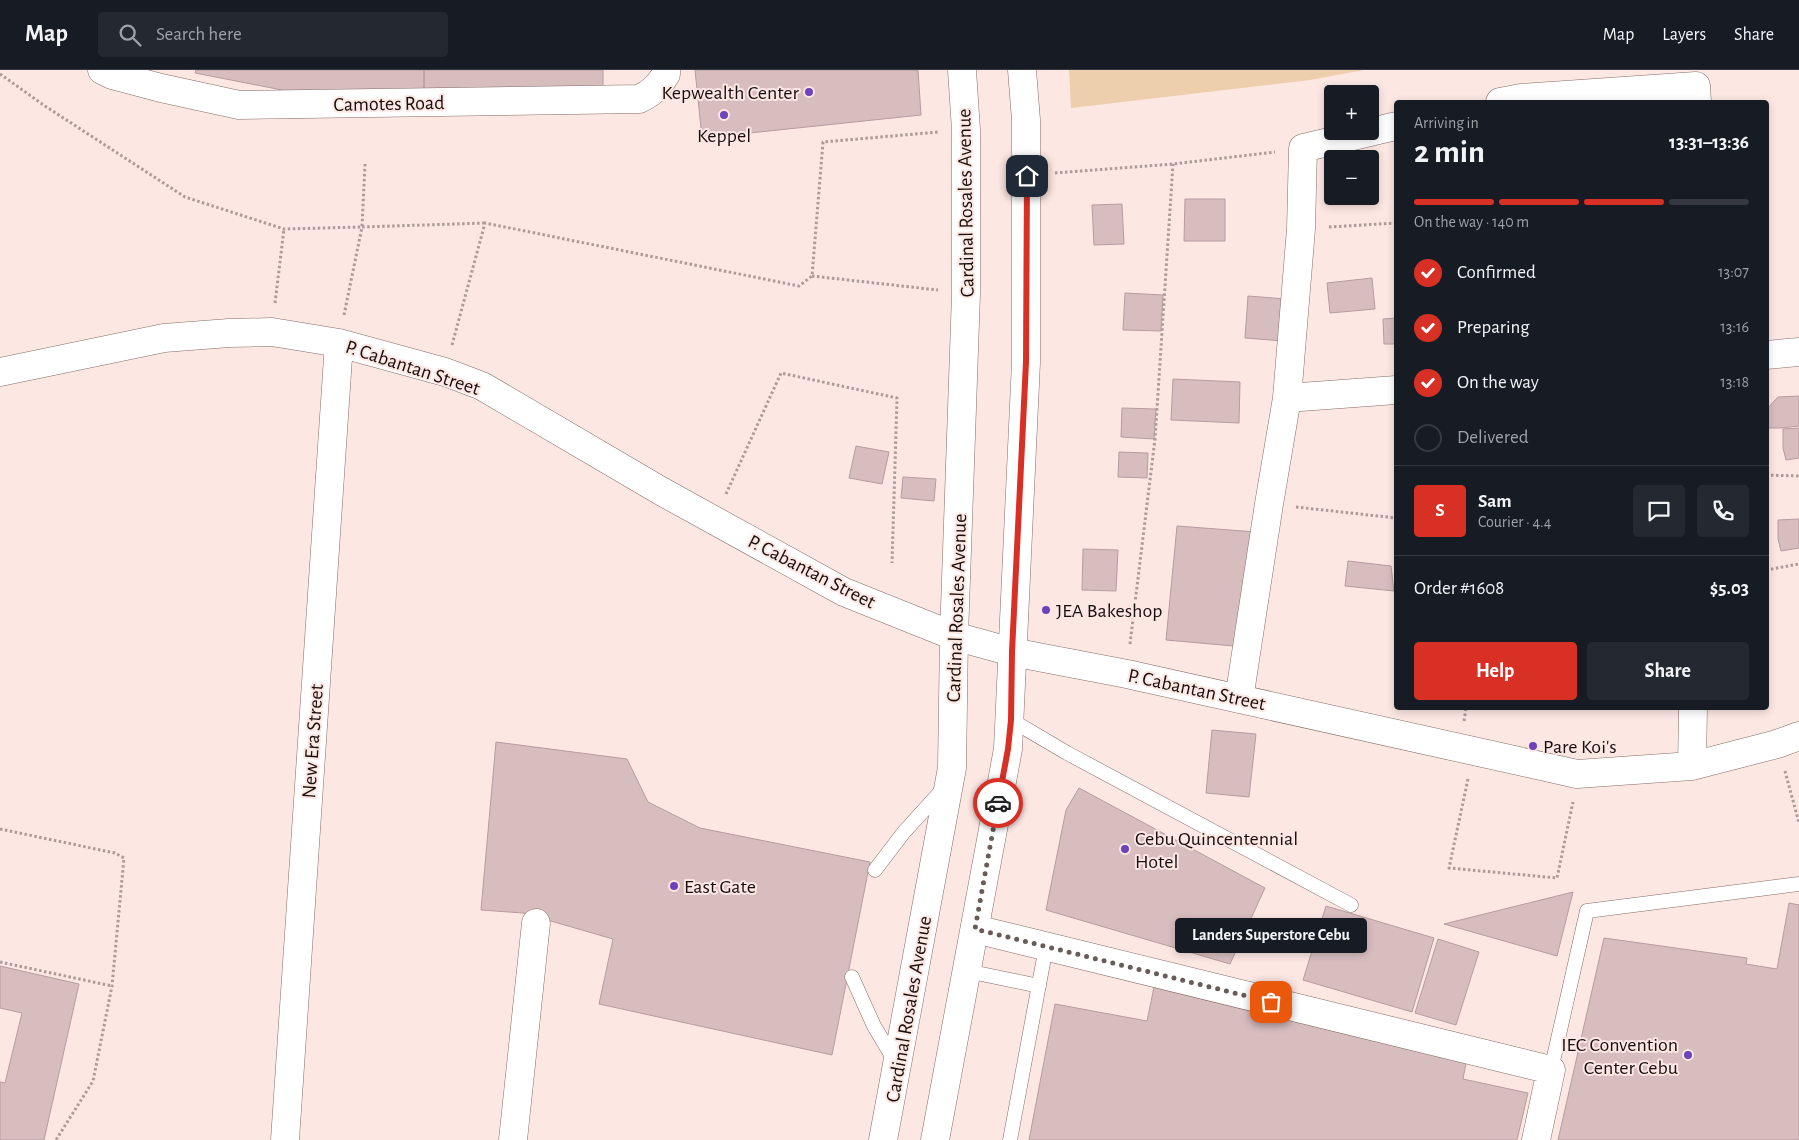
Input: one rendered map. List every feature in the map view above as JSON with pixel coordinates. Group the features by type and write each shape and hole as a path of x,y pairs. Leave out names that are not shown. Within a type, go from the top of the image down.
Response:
{"street":[{"name":"Camotes Road","path":"102,70 161,88 239,105 639,99 651,93 660,84 666,74 666,70"},
{"name":"Cardinal Rosales Avenue","path":"883,1140 952,768 954,636 966,294 966,130 962,70"},
{"path":"936,1140 1008,749 1011,720 1012,652 1026,362 1027,176 1026,120 1022,70"},
{"path":"1511,100 1696,86 1697,100"},
{"path":"1239,699 1268,504 1287,398 1301,229 1304,148 1394,126"},
{"name":"P. Cabantan Street","path":"0,372 164,338 272,332 339,343 445,372 482,386 661,491 844,592 954,636 1012,652 1127,674 1577,774 1692,766 1788,740"},
{"name":"New Era Street","path":"285,1140 339,343"},
{"path":"1769,355 1799,352"},
{"path":"1287,398 1394,390"},
{"path":"1692,766 1693,710"},
{"path":"513,1140 536,923"},
{"path":"975,929 1552,1070 1536,1140"}],"lane":[{"path":"1011,720 1066,753 1351,906"},
{"path":"875,870 904,832 949,782"},
{"path":"1552,1070 1587,911 1799,884"},
{"path":"1010,1140 1046,946"},
{"path":"967,971 1039,986"},
{"path":"852,977 874,1026 897,1065"}],"path":[{"path":"0,74 45,106 185,197 284,229 485,223 799,286 812,276 966,294"},
{"path":"812,276 822,142 966,130"},
{"path":"1027,176 1172,164 1304,148"},
{"path":"339,343 362,227 365,164"},
{"path":"1127,674 1158,406 1172,164"},
{"path":"1301,229 1394,222"},
{"path":"445,372 485,223"},
{"path":"272,332 284,229"},
{"path":"714,520 781,373 897,398 892,563"},
{"path":"1769,474 1799,476"},
{"path":"1268,504 1394,518"},
{"path":"1769,569 1799,564"},
{"path":"1788,740 1799,823"},
{"path":"1474,751 1449,868 1557,878 1571,815 1577,774"},
{"path":"0,829 115,853 124,858 112,986 92,1082 56,1140"},
{"path":"0,962 112,986"}],"shaded area":[{"path":"1069,70 1364,70 1310,80 1071,108"}],"building":[{"path":"196,70 424,70 424,90 323,98 195,73"},
{"path":"424,70 603,70 603,86 424,90"},
{"name":"Kepwealth Center","path":"695,70 918,70 921,115 702,138"},
{"path":"1185,199 1225,199 1225,241 1184,241"},
{"path":"1122,204 1124,244 1094,245 1092,205"},
{"path":"1372,278 1375,309 1330,313 1327,283"},
{"path":"1125,293 1163,295 1161,331 1123,330"},
{"path":"1248,296 1286,299 1283,341 1245,338"},
{"path":"1394,318 1394,344 1384,344 1383,319"},
{"path":"1173,379 1240,382 1239,423 1171,420"},
{"path":"1799,396 1799,426 1769,428 1769,407 1778,397"},
{"path":"1122,408 1156,409 1154,439 1121,437"},
{"path":"1799,428 1799,458 1786,460 1783,448 1783,429"},
{"path":"856,446 889,452 882,484 849,478"},
{"path":"1119,452 1148,453 1147,478 1118,477"},
{"path":"903,477 936,479 934,501 901,498"},
{"path":"1799,519 1799,548 1781,551 1778,539 1778,520"},
{"path":"1177,526 1256,532 1245,647 1166,640"},
{"path":"1083,549 1118,550 1116,591 1082,590"},
{"path":"1348,561 1391,566 1394,591 1345,586"},
{"path":"1212,730 1256,734 1249,797 1206,793"},
{"name":"East Gate","path":"496,742 627,759 648,802 700,828 870,862 832,1055 599,1004 613,939 523,913 481,910"},
{"name":"Cebu Quincentennial Hotel","path":"1079,788 1265,888 1230,964 1046,910 1066,810"},
{"path":"1573,892 1557,956 1444,924"},
{"name":"IEC Convention Center Cebu","path":"1789,903 1799,905 1799,1140 1558,1140 1604,938 1747,958 1746,964 1777,969"},
{"path":"1326,906 1434,938 1412,1012 1303,980"},
{"path":"1438,939 1479,952 1456,1025 1415,1013"},
{"path":"0,966 79,984 44,1140 0,1140 0,1082 5,1083 22,1013 0,1008"},
{"path":"1154,987 1466,1063 1463,1079 1528,1093 1517,1140 1029,1140 1055,1004 1147,1021"}],"way so far":[{"path":"998,803 975,929 1271,1002"}],"place":[{"name":"Kepwealth Center","path":"809,92"},
{"name":"Keppel","path":"724,115"},
{"name":"JEA Bakeshop","path":"1046,610"},
{"name":"Pare Koi's","path":"1533,746"},
{"name":"Cebu Quincentennial Hotel","path":"1125,849"},
{"name":"East Gate","path":"674,886"},
{"name":"Landers Superstore Cebu","path":"1271,1002"},
{"name":"IEC Convention Center Cebu","path":"1688,1055"}],"route":[{"path":"998,803 1008,749 1011,720 1012,652 1026,362 1027,176"}]}
